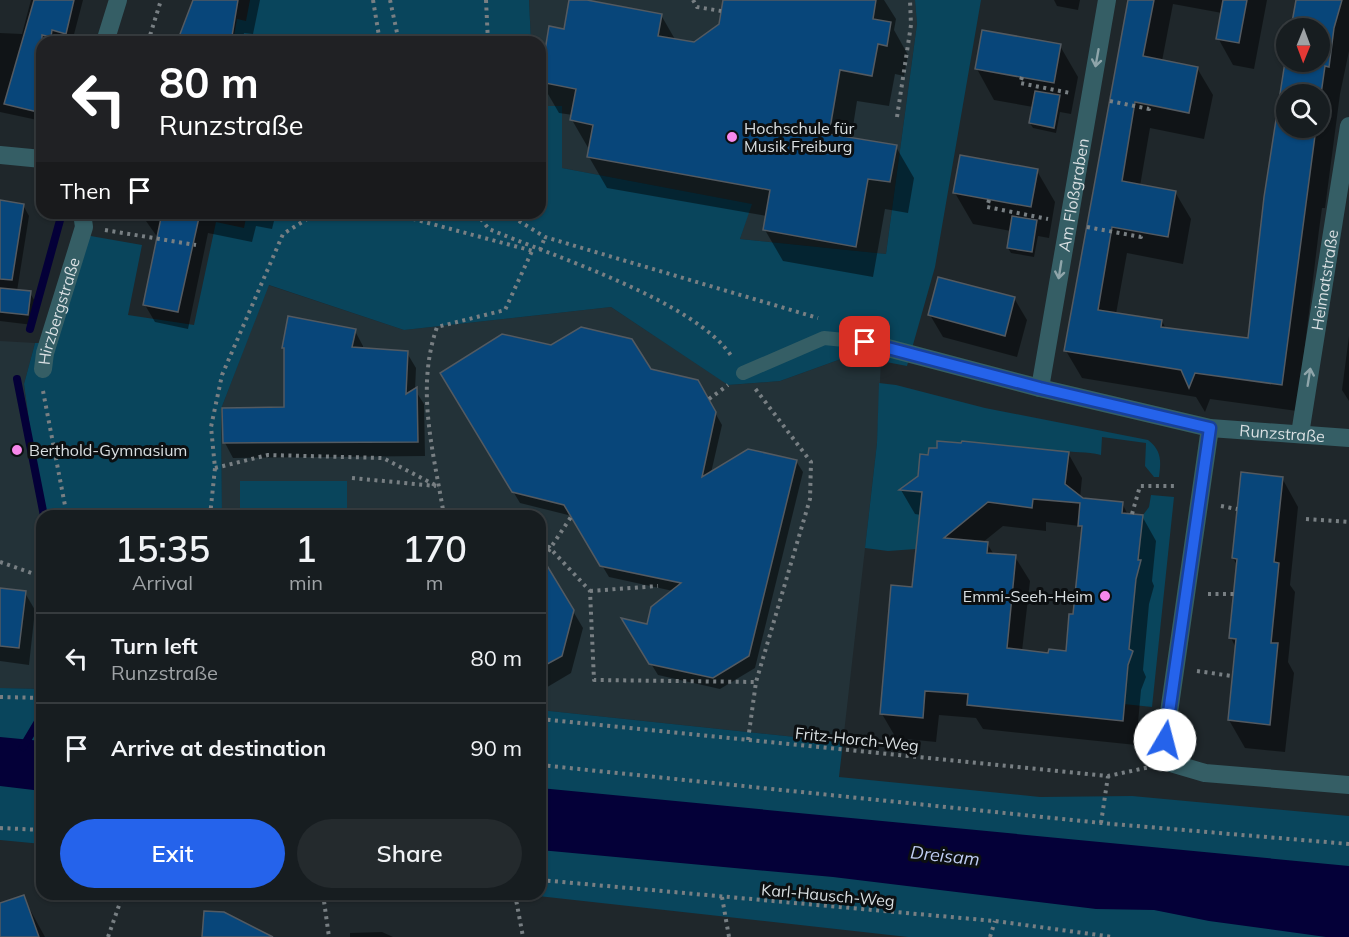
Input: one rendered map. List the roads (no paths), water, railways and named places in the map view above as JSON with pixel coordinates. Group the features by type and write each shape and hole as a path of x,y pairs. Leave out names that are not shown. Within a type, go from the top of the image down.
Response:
{"street":[{"path":"107,36 118,0"},
{"name":"Am Floßgraben","path":"1040,388 1107,0"},
{"name":"Heimatstraße","path":"1300,434 1349,126"},
{"path":"0,155 36,158"},
{"name":"Hirzbergstraße","path":"43,369 45,353 83,220"},
{"name":"Runzstraße","path":"865,342 1040,388 1210,428 1349,438"},
{"path":"1210,428 1165,740 1166,754 1171,763 1205,773 1349,785"}],"lane":[{"path":"743,373 824,338 865,342"}],"water":[{"path":"0,737 36,740 36,790 0,786"},
{"name":"Dreisam","path":"546,789 1349,866 1349,937 1326,937 1209,921 1154,910 1096,909 833,877 546,851"}],"waterway":[{"path":"30,329 60,219"},
{"path":"17,379 43,510"},
{"path":"23,747 36,725"}],"place":[{"name":"Hochschule für Musik Freiburg","path":"732,137"},
{"name":"Berthold-Gymnasium","path":"17,450"},
{"name":"Emmi-Seeh-Heim","path":"1105,596"}]}
